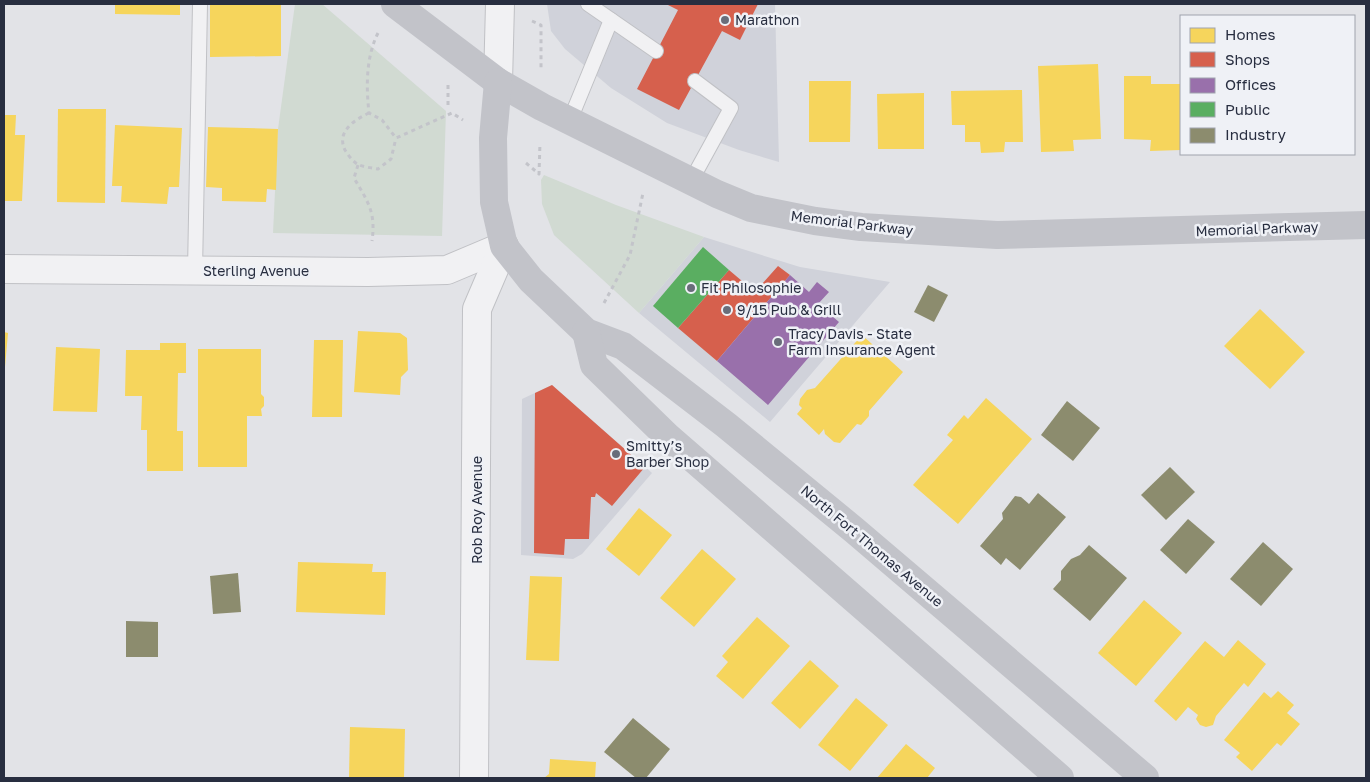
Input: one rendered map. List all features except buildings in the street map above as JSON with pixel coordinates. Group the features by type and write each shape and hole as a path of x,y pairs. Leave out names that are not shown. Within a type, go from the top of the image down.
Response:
{"street":[{"name":"Memorial Parkway","path":"395,4 498,82 691,181 751,208 815,221 901,231 997,235 1366,226"},
{"name":"North Fort Thomas Avenue","path":"500,4 498,82 493,138 494,202 504,246 531,280 586,332 623,346 726,425 861,536 1145,778"},
{"name":"Sterling Avenue","path":"4,269 368,272 446,270 504,246"},
{"name":"Rob Roy Avenue","path":"474,778 477,309 504,246"},
{"path":"586,332 594,366 667,436 1060,778"}],"lane":[{"path":"195,271 200,4"},
{"path":"588,4 656,51"},
{"path":"570,120 611,20"},
{"path":"691,181 731,108 695,82"}],"path":[{"path":"369,113 367,91 371,46 380,30"},
{"path":"369,113 382,120 396,138"},
{"path":"369,113 356,120 345,130 342,144 348,155 358,165 378,169 391,159 396,138"},
{"path":"396,138 452,113"},
{"path":"586,332 613,289 630,255 651,161"},
{"path":"358,165 354,178 368,204 374,222 368,272"}],"shaded area":[{"path":"295,4 322,4 446,111 442,236 273,233 278,129"},
{"path":"547,4 775,4 779,162 739,150 667,123 611,88 565,49 551,31"},
{"path":"544,175 616,205 704,237 639,313 554,235 542,204 541,180"},
{"path":"704,237 800,267 890,282 770,422 639,313"},
{"path":"552,385 652,473 582,554 573,559 521,555 522,399"}],"place":[{"name":"Marathon","path":"725,20"},
{"name":"Fit Philosophie","path":"691,288"},
{"name":"9/15 Pub & Grill","path":"727,310"},
{"name":"Tracy Davis - State Farm Insurance Agent","path":"778,342"},
{"name":"Smitty’s Barber Shop","path":"616,454"}]}
